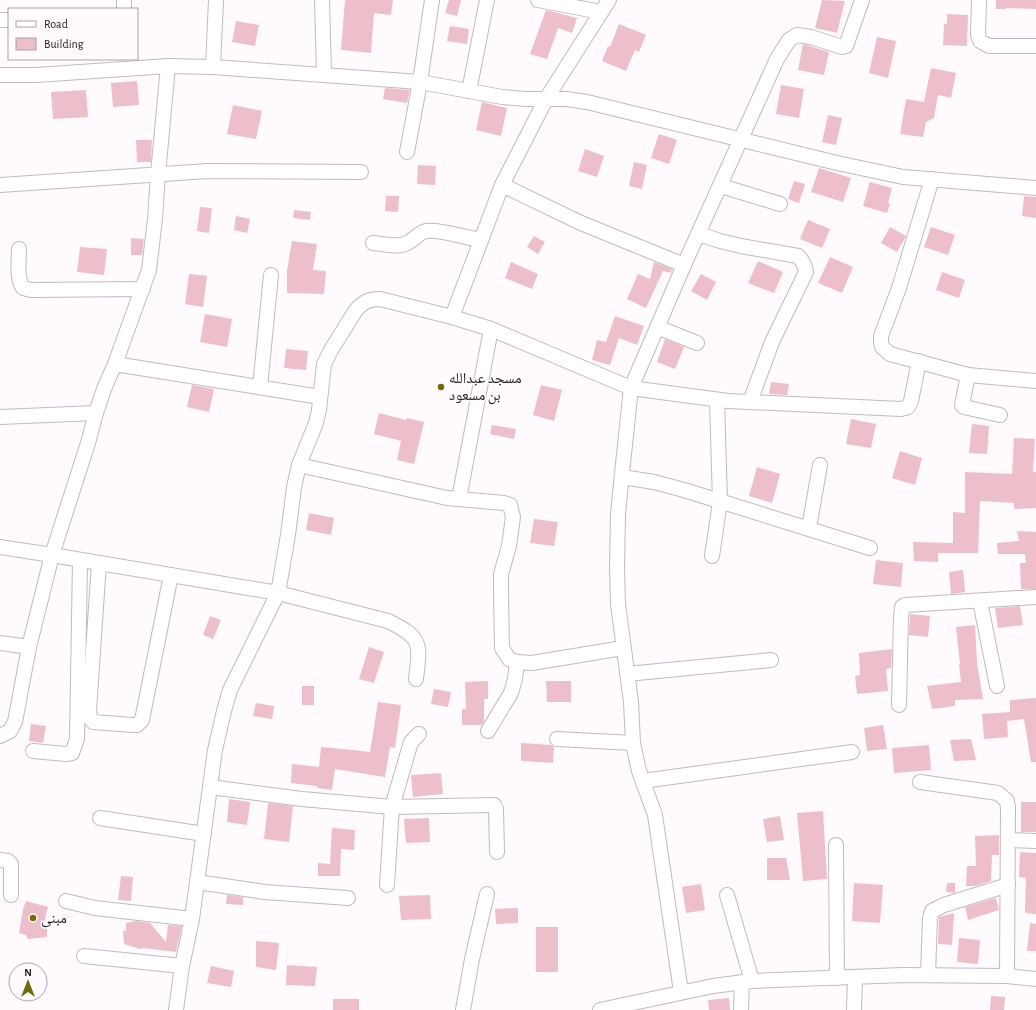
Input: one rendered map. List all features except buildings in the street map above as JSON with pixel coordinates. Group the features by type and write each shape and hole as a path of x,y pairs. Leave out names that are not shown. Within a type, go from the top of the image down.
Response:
{"street":[{"path":"213,67 216,0"},
{"path":"322,0 324,74"},
{"path":"407,152 420,82 432,0"},
{"path":"469,91 487,0"},
{"path":"538,0 601,12"},
{"path":"452,317 502,185 546,99 609,0"},
{"path":"681,992 655,815 643,781 633,743 627,674 618,604 618,514 631,388 684,265 778,58 789,40 797,35 803,35 845,47 849,40 862,0"},
{"path":"979,0 978,35 980,41 989,46 1036,46"},
{"path":"0,75 36,75 125,64 213,67 420,82 502,97 526,99 566,99 587,102 741,141 897,176 1036,188"},
{"path":"0,736 10,731 15,722 29,647 52,554 104,389 115,364 149,270 152,252 168,66"},
{"path":"0,186 208,171 361,172"},
{"path":"932,179 899,288 882,331 880,339 882,347 890,354 968,375 1036,380"},
{"path":"502,185 581,223 684,265"},
{"path":"721,186 780,204"},
{"path":"373,243 407,244 418,234 433,231 481,240"},
{"path":"699,234 741,246 798,256 802,259 806,267 806,272 772,342 750,402"},
{"path":"19,249 19,277 23,288 31,290 143,289"},
{"path":"260,387 271,275"},
{"path":"176,1010 182,966 192,918 215,750 224,711 230,690 278,593 288,536 294,487 299,465 316,423 324,364 356,310 366,301 380,299 452,317 491,330 631,388 717,400 901,409 908,407 911,401 919,361"},
{"path":"657,328 697,343"},
{"path":"459,500 491,330"},
{"path":"115,364 320,397"},
{"path":"968,375 962,405 964,407 1000,415"},
{"path":"712,556 720,502 717,400"},
{"path":"0,417 96,414"},
{"path":"299,465 441,497 459,500 504,503 510,505 513,517 509,546 502,574 502,648 509,658 516,662 532,663 623,648"},
{"path":"809,528 820,465"},
{"path":"622,477 664,484 870,548"},
{"path":"0,547 52,554 278,593 388,622 403,629 416,641 419,649 416,679"},
{"path":"33,751 66,754 72,753 77,740 80,560"},
{"path":"98,563 89,710 90,718 93,722 137,725 142,720 171,575"},
{"path":"899,706 901,617 904,606 909,604 1036,597"},
{"path":"980,601 997,686"},
{"path":"0,643 29,647"},
{"path":"627,674 771,660"},
{"path":"488,731 511,693 515,679 516,662"},
{"path":"387,885 392,807 411,742 419,734"},
{"path":"557,739 633,743"},
{"path":"643,781 852,752"},
{"path":"920,782 998,794 1007,801 1007,976"},
{"path":"210,787 302,799 392,807 494,805 496,809 497,852"},
{"path":"100,818 204,834"},
{"path":"1008,840 1036,841"},
{"path":"836,845 837,978"},
{"path":"0,860 8,861 11,864 11,895"},
{"path":"197,882 265,892 348,898"},
{"path":"928,975 930,918 932,911 944,905 1008,885"},
{"path":"463,1010 472,959 487,894"},
{"path":"727,895 747,982 741,1010"},
{"path":"66,901 95,908 192,918"},
{"path":"84,956 182,966"},
{"path":"600,1010 712,986 747,982 928,975 1007,976 1036,979"},
{"path":"854,1010 855,978"}],"place":[{"name":"مسجد عبدالله بن مسعود","path":"441,387"},
{"name":"مبنى","path":"33,918"}]}
